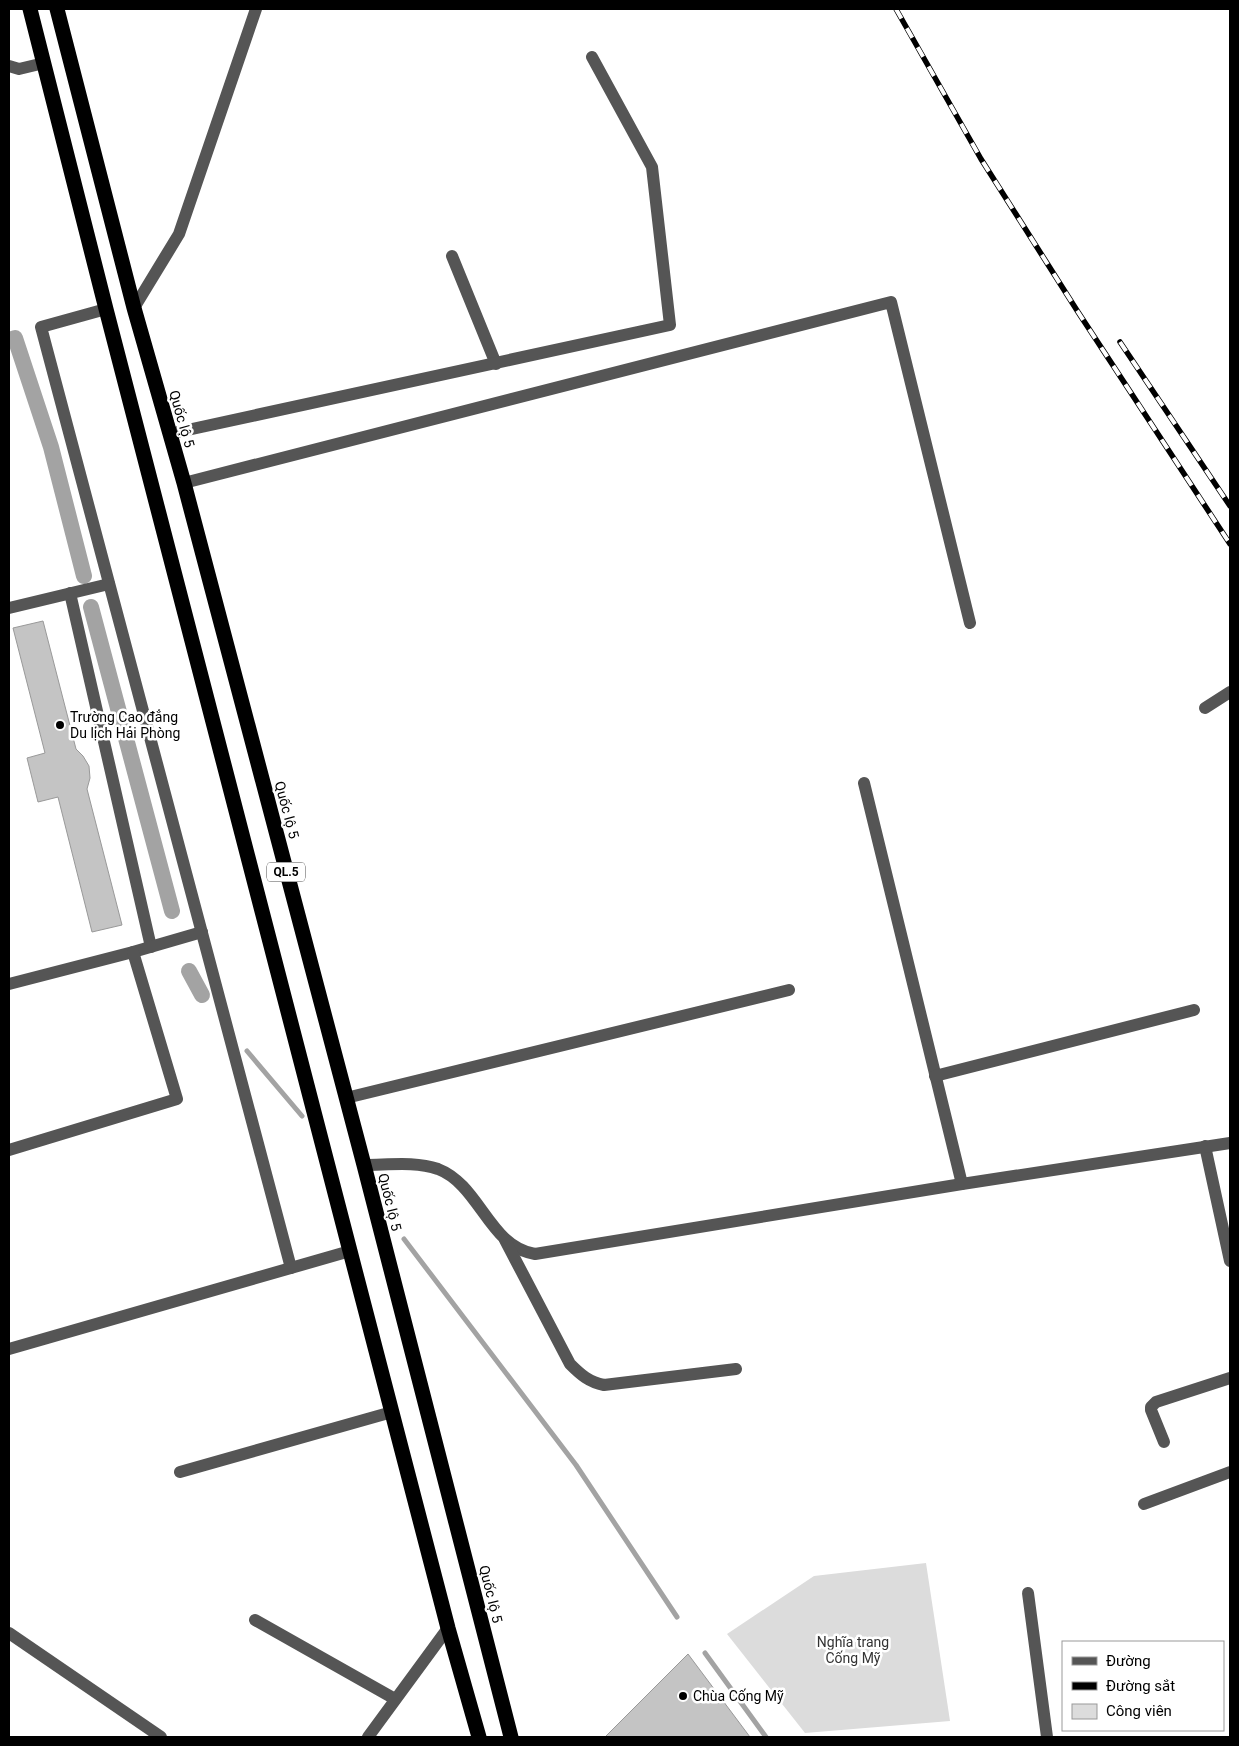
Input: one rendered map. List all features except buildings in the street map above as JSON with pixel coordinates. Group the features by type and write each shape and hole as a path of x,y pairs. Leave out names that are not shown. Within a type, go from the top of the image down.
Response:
{"highway":[{"name":"QL.5","path":"30,9 350,1251 448,1628 479,1737"},
{"name":"Quốc lộ 5","path":"57,9 134,308 184,483 364,1165 511,1737"}],"street":[{"path":"134,308 179,234 256,9"},
{"path":"170,434 670,325 652,167 592,57"},
{"path":"9,66 19,69 44,63"},
{"path":"452,256 496,364"},
{"path":"184,483 891,302 970,623"},
{"path":"106,309 41,327 291,1268"},
{"path":"9,608 109,584"},
{"path":"70,593 151,947"},
{"path":"1205,708 1230,692"},
{"path":"864,782 962,1184"},
{"path":"9,984 202,932"},
{"path":"9,1150 177,1099 133,952"},
{"path":"346,1098 790,990"},
{"path":"935,1076 1194,1010"},
{"path":"364,1165 424,1166 439,1170 464,1187 503,1236 513,1245 524,1252 535,1254 962,1184 1230,1143"},
{"path":"1205,1146 1230,1261"},
{"path":"503,1236 570,1364 581,1375 592,1382 604,1385 736,1369"},
{"path":"9,1349 350,1251"},
{"path":"1164,1442 1151,1410 1151,1407 1156,1402 1230,1378"},
{"path":"180,1472 392,1412"},
{"path":"1144,1504 1230,1472"},
{"path":"1028,1593 1047,1737"},
{"path":"255,1620 395,1700"},
{"path":"368,1737 448,1628"},
{"path":"9,1633 161,1737"}],"green space":[{"name":"Nghĩa trang Cống Mỹ","path":"926,1563 950,1721 805,1733 727,1634 814,1576"}],"waterway":[{"path":"9,340 15,338 51,447 84,576"},
{"path":"91,607 172,911"},
{"path":"189,971 202,995"},
{"path":"247,1051 302,1116"},
{"path":"404,1239 576,1465 677,1617"},
{"path":"705,1653 766,1737"}],"railway":[{"path":"896,9 981,159 1078,312 1230,544"},
{"path":"1120,342 1230,506"}],"place":[{"name":"Trường Cao đẳng Du lịch Hải Phòng","path":"60,725"},
{"name":"Chùa Cống Mỹ","path":"683,1696"}]}
